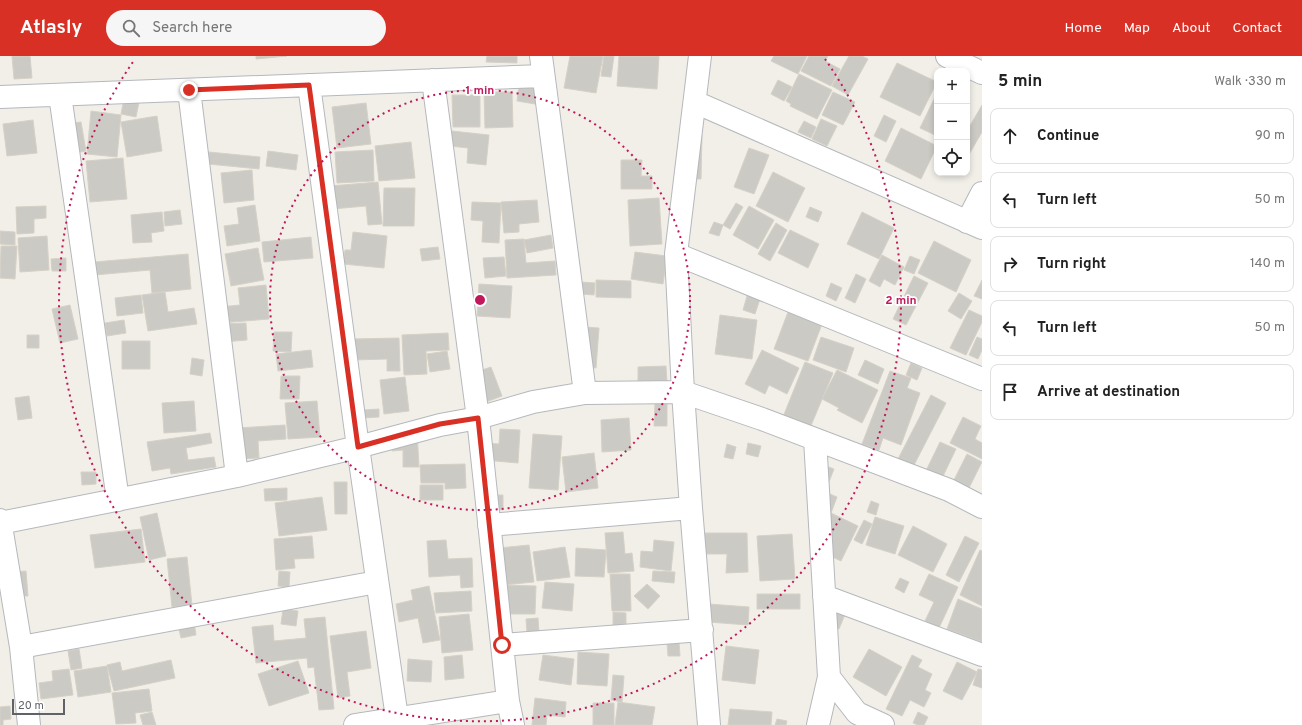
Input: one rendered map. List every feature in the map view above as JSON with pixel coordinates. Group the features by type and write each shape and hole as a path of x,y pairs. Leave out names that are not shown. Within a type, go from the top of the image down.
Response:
{"street":[{"path":"700,56 676,254 691,508 710,725"},
{"path":"947,56 982,73"},
{"path":"0,97 433,80 542,66 585,393"},
{"path":"433,80 478,418 508,701 513,725"},
{"path":"309,85 358,447 398,722"},
{"path":"189,90 237,476"},
{"path":"60,95 118,500"},
{"path":"695,102 974,225 982,192"},
{"path":"676,254 982,379"},
{"path":"29,725 20,647 0,522 237,476 358,447 440,424 478,418 533,402 585,393 683,392 762,419 949,490 982,507"},
{"path":"815,439 829,678 818,725"},
{"path":"489,525 691,508"},
{"path":"20,647 377,582"},
{"path":"824,596 982,655"},
{"path":"502,645 702,630"},
{"path":"829,678 857,713 883,725"},
{"path":"355,725 398,722 508,701"}],"building":[{"path":"12,56 30,56 32,78 14,79"},
{"path":"256,56 287,56 256,59"},
{"path":"487,56 517,56 517,63 486,62"},
{"path":"570,56 603,56 596,93 564,88"},
{"path":"604,56 614,56 611,77 601,76"},
{"path":"619,56 659,56 657,89 617,86"},
{"path":"774,56 807,56 798,74 771,61"},
{"path":"809,56 828,56 825,61 840,69 831,86 801,71"},
{"path":"849,56 862,56 868,59 848,95 832,86"},
{"path":"897,63 934,81 934,88 920,116 880,97"},
{"path":"799,74 832,90 817,119 790,106 791,104 786,101"},
{"path":"778,80 792,87 784,101 771,94"},
{"path":"519,85 543,89 541,105 517,101"},
{"path":"484,92 512,92 513,127 485,128"},
{"path":"833,92 855,102 843,125 822,115"},
{"path":"452,95 480,95 480,127 453,127"},
{"path":"124,99 139,102 136,117 121,114"},
{"path":"934,99 934,135 920,128"},
{"path":"366,103 371,144 337,148 332,107"},
{"path":"982,105 982,132 970,153 970,140 970,126"},
{"path":"91,111 121,115 117,157 87,154"},
{"path":"884,115 896,121 886,142 874,136"},
{"path":"157,116 162,151 127,157 121,122"},
{"path":"821,119 837,126 827,146 812,139"},
{"path":"33,120 37,153 7,156 3,124"},
{"path":"804,121 816,127 811,138 798,132"},
{"path":"81,122 86,151 75,153 71,123"},
{"path":"901,128 934,144 934,152 921,179 885,161"},
{"path":"452,131 489,135 486,165 467,163 468,148 450,146"},
{"path":"686,135 702,135 701,179 684,179"},
{"path":"411,142 415,178 379,181 375,146"},
{"path":"749,148 769,155 754,194 734,187"},
{"path":"373,150 374,181 337,183 335,152"},
{"path":"268,151 298,155 296,170 266,166"},
{"path":"209,152 260,157 259,169 208,164"},
{"path":"123,158 127,199 90,202 86,161"},
{"path":"621,160 642,160 641,176 652,176 652,189 621,189"},
{"path":"252,170 254,200 224,203 221,173"},
{"path":"773,172 805,188 788,222 756,206"},
{"path":"378,182 382,224 368,225 366,206 332,209 330,186"},
{"path":"384,188 415,188 414,226 383,226"},
{"path":"659,198 662,244 630,246 628,200"},
{"path":"537,200 539,222 519,224 519,232 504,233 501,202"},
{"path":"472,202 501,203 499,243 482,242 483,221 471,220"},
{"path":"736,203 743,207 730,229 723,225"},
{"path":"255,205 260,241 227,246 224,226 239,224 237,208"},
{"path":"46,206 46,218 34,219 34,233 17,234 16,207"},
{"path":"749,206 774,220 758,249 733,235"},
{"path":"810,207 822,212 818,222 806,217"},
{"path":"180,210 182,224 165,226 164,212"},
{"path":"162,212 164,231 151,233 152,242 133,243 131,215"},
{"path":"862,212 894,228 879,259 847,244"},
{"path":"714,222 723,225 719,236 709,233"},
{"path":"776,223 787,230 770,261 758,254"},
{"path":"790,230 819,244 808,268 778,253"},
{"path":"0,231 15,232 15,245 0,244"},
{"path":"353,232 387,236 384,268 343,264 345,250 351,250"},
{"path":"551,235 553,248 527,253 524,240"},
{"path":"47,236 49,270 20,272 18,238"},
{"path":"311,237 313,258 264,262 262,242"},
{"path":"524,239 526,263 555,261 556,275 507,278 505,240"},
{"path":"934,241 971,260 956,292 918,273"},
{"path":"1,246 17,246 15,279 0,278"},
{"path":"438,247 440,259 422,261 420,249"},
{"path":"258,248 264,280 231,286 225,254"},
{"path":"635,252 667,256 663,284 631,279"},
{"path":"188,254 191,289 152,293 150,270 95,275 94,262"},
{"path":"882,255 904,267 895,285 884,279 880,287 869,281"},
{"path":"910,256 920,260 914,274 904,270"},
{"path":"504,257 506,276 485,278 483,258"},
{"path":"66,258 66,271 52,271 51,259"},
{"path":"856,274 866,279 855,303 845,298"},
{"path":"914,276 928,283 906,325 893,319"},
{"path":"596,280 631,281 631,298 596,297"},
{"path":"982,280 982,299 974,296"},
{"path":"582,282 595,283 594,295 581,294"},
{"path":"831,283 842,288 836,301 826,296"},
{"path":"479,284 512,286 510,318 477,316"},
{"path":"266,285 269,319 221,323 219,307 240,305 238,288"},
{"path":"165,292 168,312 194,308 197,324 148,331 142,295"},
{"path":"959,293 972,301 961,319 948,311"},
{"path":"141,295 143,313 117,316 115,298"},
{"path":"747,296 760,299 755,314 743,310"},
{"path":"70,305 78,339 60,343 52,309"},
{"path":"969,310 982,316 982,322 966,355 950,348"},
{"path":"788,312 822,324 808,361 774,349"},
{"path":"720,315 757,320 752,359 715,354"},
{"path":"124,320 126,333 107,336 105,323"},
{"path":"246,323 247,340 223,342 222,324"},
{"path":"585,327 599,328 596,368 582,367"},
{"path":"274,332 292,332 291,352 273,351"},
{"path":"448,333 449,350 426,351 427,374 404,375 402,335"},
{"path":"27,335 39,335 39,348 27,348"},
{"path":"821,337 854,348 846,372 813,360"},
{"path":"977,337 982,339 982,350 978,359 969,355"},
{"path":"399,338 400,371 387,371 387,359 353,360 352,339"},
{"path":"122,341 150,341 150,369 122,369"},
{"path":"311,350 313,367 278,371 276,354"},
{"path":"762,350 799,368 787,394 769,385 765,394 745,384"},
{"path":"447,351 450,369 430,372 427,354"},
{"path":"192,358 204,360 202,376 190,374"},
{"path":"865,360 884,369 878,384 858,375"},
{"path":"805,362 833,373 810,428 783,417"},
{"path":"911,363 922,368 917,380 906,375"},
{"path":"666,366 667,381 638,381 638,367"},
{"path":"491,367 502,396 486,402 476,372"},
{"path":"837,370 878,390 862,423 837,410 839,408 822,399"},
{"path":"890,371 911,378 907,388 920,393 901,445 883,438 879,450 862,444"},
{"path":"281,376 300,376 299,399 280,399"},
{"path":"405,377 409,411 384,414 380,380"},
{"path":"931,395 946,403 913,467 898,459"},
{"path":"29,396 32,418 18,420 15,398"},
{"path":"194,401 196,431 164,433 162,403"},
{"path":"317,401 320,437 288,439 285,403"},
{"path":"655,403 667,403 667,426 654,426"},
{"path":"379,409 379,417 363,418 363,410"},
{"path":"963,417 981,426 975,439 982,443 982,459 950,443"},
{"path":"629,418 631,450 602,452 601,420"},
{"path":"285,425 286,439 258,441 259,458 240,459 238,428"},
{"path":"500,429 520,430 518,463 483,460 484,443 499,444"},
{"path":"417,431 419,467 403,467 403,450 392,451 391,432"},
{"path":"210,433 212,443 186,448 188,460 214,457 216,467 171,474 170,468 152,471 147,442"},
{"path":"533,434 562,436 558,490 529,488"},
{"path":"940,442 956,449 934,495 918,487"},
{"path":"748,443 761,446 758,457 746,454"},
{"path":"727,444 736,447 733,459 724,457"},
{"path":"594,453 598,488 566,492 562,457"},
{"path":"967,454 982,462 960,506 945,498"},
{"path":"465,464 466,488 445,489 445,483 421,483 420,465"},
{"path":"823,465 834,469 825,492 837,497 831,513 808,504"},
{"path":"81,472 96,472 96,484 82,485"},
{"path":"334,482 347,482 347,514 335,514"},
{"path":"420,485 443,485 443,500 420,500"},
{"path":"287,488 287,500 265,501 264,489"},
{"path":"489,495 503,495 503,510 488,509"},
{"path":"322,497 327,530 279,536 275,503"},
{"path":"871,501 879,504 876,515 867,512"},
{"path":"157,513 166,556 149,560 140,517"},
{"path":"831,513 858,526 841,561 826,554 833,538 821,533"},
{"path":"875,517 904,526 895,554 866,545"},
{"path":"864,520 872,524 862,544 854,540"},
{"path":"913,526 947,544 933,572 898,555"},
{"path":"141,529 145,562 95,568 90,535"},
{"path":"623,532 625,554 632,553 634,571 608,573 605,533"},
{"path":"703,533 747,533 748,572 726,573 727,554 703,554"},
{"path":"792,534 795,579 760,581 757,536"},
{"path":"312,536 314,558 294,559 295,568 276,570 274,539"},
{"path":"965,536 979,543 959,582 946,575"},
{"path":"446,540 448,559 472,558 473,587 461,588 460,575 429,577 427,541"},
{"path":"654,540 674,542 671,571 640,567 641,551 653,552"},
{"path":"529,545 534,582 503,585 499,548"},
{"path":"565,547 570,577 537,581 533,552"},
{"path":"576,548 606,550 604,577 575,576"},
{"path":"980,550 982,551 982,606 960,595"},
{"path":"187,557 192,605 172,607 167,559"},
{"path":"26,571 28,596 16,596 14,572"},
{"path":"279,571 290,572 289,587 278,586"},
{"path":"653,571 675,572 674,583 652,581"},
{"path":"610,574 630,574 631,611 612,611"},
{"path":"929,574 958,587 939,628 925,621 934,602 919,595"},
{"path":"900,578 909,582 904,593 895,588"},
{"path":"545,582 574,584 572,611 542,608"},
{"path":"647,584 660,596 648,609 634,596"},
{"path":"503,585 536,586 535,614 503,614"},
{"path":"429,586 440,640 423,643 418,618 399,622 396,604 413,600 411,590"},
{"path":"471,591 472,611 436,613 434,593"},
{"path":"757,594 800,594 800,609 757,609"},
{"path":"958,599 982,609 982,642 947,629"},
{"path":"709,604 749,607 748,625 708,622"},
{"path":"834,608 846,612 839,629 828,625"},
{"path":"283,609 298,611 296,626 281,624"},
{"path":"613,612 626,613 626,626 613,625"},
{"path":"469,614 473,650 442,653 439,617"},
{"path":"325,617 334,709 319,710 314,667 308,668 307,658 256,663 252,627 273,625 274,641 306,638 304,619"},
{"path":"538,618 539,632 527,633 526,619"},
{"path":"194,622 196,635 181,638 178,625"},
{"path":"366,631 371,668 347,672 350,696 338,698 330,636"},
{"path":"679,642 680,656 668,656 667,643"},
{"path":"726,646 759,650 755,684 722,680"},
{"path":"79,649 82,668 71,670 68,651"},
{"path":"869,649 902,667 886,696 853,677"},
{"path":"578,652 609,654 607,686 577,684"},
{"path":"462,655 464,678 445,680 444,657"},
{"path":"543,655 574,659 571,685 539,680"},
{"path":"912,655 922,660 918,667 932,674 925,690 931,693 924,707 910,700 902,716 886,709"},
{"path":"408,659 432,661 431,682 407,681"},
{"path":"171,660 175,678 114,691 107,665 120,662 122,671"},
{"path":"298,661 309,693 269,706 258,674"},
{"path":"957,662 977,672 962,700 943,691"},
{"path":"107,666 111,692 78,697 74,671"},
{"path":"69,669 73,695 41,699 39,683 53,681 52,671"},
{"path":"978,669 982,670 982,688 973,685"},
{"path":"613,675 624,676 622,702 611,700"},
{"path":"149,689 152,711 135,713 136,723 116,724 112,693"},
{"path":"535,698 566,702 565,717 547,715 546,725 532,725"},
{"path":"618,702 655,707 652,725 615,725"},
{"path":"593,703 614,703 614,725 593,725"},
{"path":"10,706 11,719 3,720 3,725 0,725 0,707"},
{"path":"730,709 772,712 771,725 728,725"},
{"path":"152,712 156,725 143,725 140,715"},
{"path":"918,712 928,717 924,725 913,723"},
{"path":"777,719 787,721 786,725 775,725"}],"route":[{"path":"189,90 309,85 358,447 440,424 478,418 502,645"}]}
